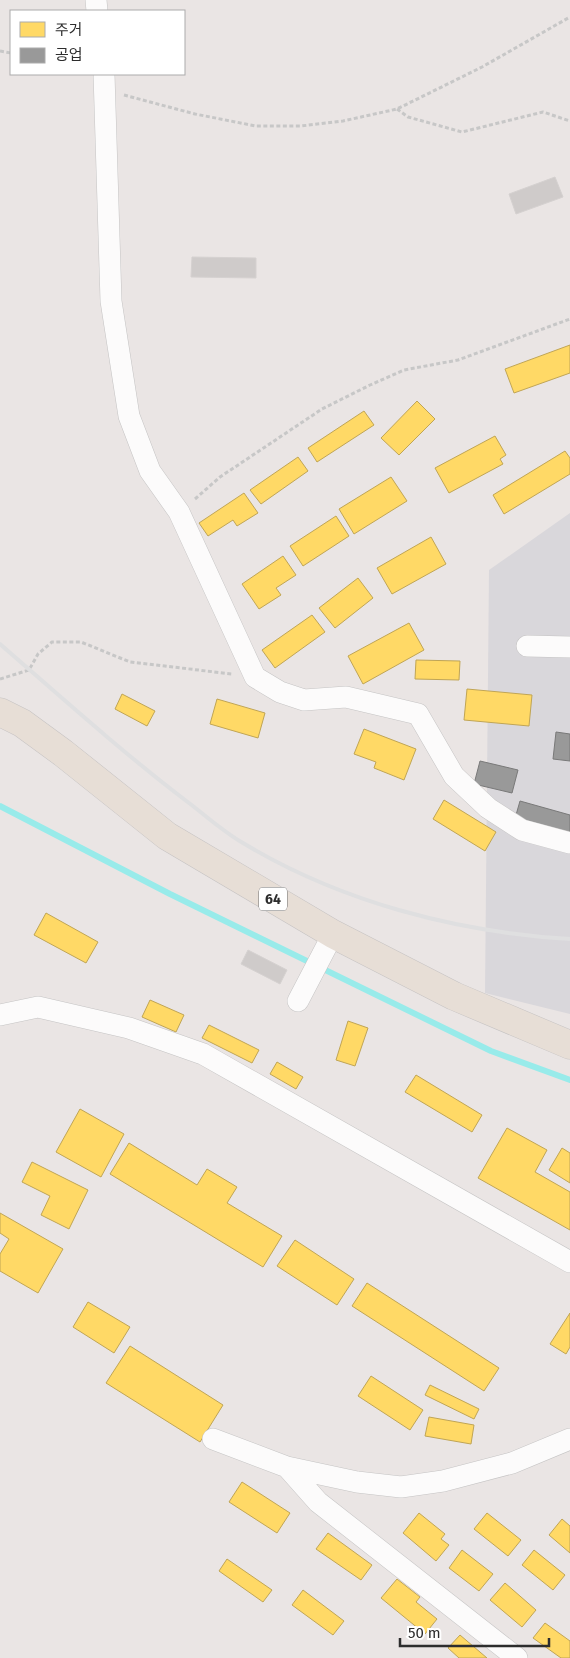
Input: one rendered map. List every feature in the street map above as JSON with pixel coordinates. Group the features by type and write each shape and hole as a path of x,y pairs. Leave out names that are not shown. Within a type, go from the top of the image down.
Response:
{"main road":[{"name":"64","path":"7,720 63,753 167,836 328,941 570,1045"}],"street":[{"path":"104,82 110,301 129,416 150,471 179,512 255,677 280,692 304,700 346,697 418,714 454,776 488,808 522,830 570,843"},
{"path":"527,646 570,648"},
{"path":"298,1001 328,941"},
{"path":"0,1015 38,1007 129,1028 204,1054 570,1262"},
{"path":"214,1439 287,1466 357,1482 401,1487 443,1481 512,1463 570,1439"},
{"path":"287,1466 318,1502 516,1658"}],"path":[{"path":"104,82 195,114 256,126 300,126 335,122 397,109 482,67 570,16"},
{"path":"397,109 408,117 462,132 543,112 570,121"},
{"path":"179,512 220,476 322,409 370,385 404,370 458,360 570,319"},
{"path":"0,679 29,670 38,654 52,642 81,642 130,662 255,677"}],"shaded area":[{"path":"570,513 570,1014 485,993 489,570"}],"building: 주거":[{"path":"570,345 570,373 514,393 505,369"},
{"path":"417,401 435,419 399,455 381,438"},
{"path":"364,411 374,425 317,462 308,448"},
{"path":"495,436 506,455 500,459 503,464 449,493 435,468"},
{"path":"565,451 570,458 570,474 504,514 493,495"},
{"path":"298,457 308,471 261,504 250,490"},
{"path":"391,477 407,501 354,534 339,509"},
{"path":"244,493 258,513 237,526 233,520 208,536 199,523"},
{"path":"336,516 349,536 303,566 290,546"},
{"path":"431,537 446,564 392,594 377,568"},
{"path":"283,556 296,575 276,588 281,595 259,609 242,584"},
{"path":"358,578 373,598 335,628 319,608"},
{"path":"312,615 325,632 275,668 262,650"},
{"path":"409,623 424,650 363,684 348,656"},
{"path":"416,660 460,661 459,680 415,679"},
{"path":"467,689 532,695 529,726 464,720"},
{"path":"122,694 155,711 147,726 115,709"},
{"path":"217,699 265,713 258,738 210,724"},
{"path":"364,729 416,749 404,780 374,768 376,762 354,754"},
{"path":"444,800 496,832 485,851 433,819"},
{"path":"46,913 98,942 86,963 34,935"},
{"path":"150,1000 184,1015 176,1032 142,1017"},
{"path":"348,1021 368,1028 355,1066 336,1060"},
{"path":"209,1025 259,1050 252,1063 202,1038"},
{"path":"277,1062 303,1077 296,1089 270,1074"},
{"path":"416,1075 482,1115 472,1132 405,1092"},
{"path":"80,1109 124,1134 101,1177 56,1152"},
{"path":"507,1128 547,1150 535,1172 570,1192 570,1230 478,1178"},
{"path":"129,1143 197,1185 207,1169 237,1187 227,1203 282,1236 263,1267 110,1174"},
{"path":"562,1148 570,1153 570,1183 549,1170"},
{"path":"32,1162 88,1190 69,1229 41,1215 50,1196 22,1182"},
{"path":"0,1213 63,1249 38,1293 0,1271 0,1254 9,1239 0,1233"},
{"path":"295,1240 354,1279 337,1305 277,1266"},
{"path":"367,1283 499,1368 484,1391 352,1306"},
{"path":"88,1302 130,1327 114,1353 73,1327"},
{"path":"570,1313 570,1347 566,1354 550,1344"},
{"path":"130,1346 223,1405 200,1442 106,1383"},
{"path":"371,1376 423,1410 410,1430 358,1396"},
{"path":"430,1385 479,1409 474,1419 425,1395"},
{"path":"429,1417 474,1425 471,1444 425,1436"},
{"path":"242,1482 290,1513 277,1533 229,1502"},
{"path":"419,1513 445,1534 441,1539 449,1545 436,1561 403,1533"},
{"path":"487,1513 521,1540 508,1556 474,1529"},
{"path":"562,1519 570,1526 570,1553 549,1535"},
{"path":"328,1533 372,1565 361,1580 316,1549"},
{"path":"462,1550 493,1574 479,1591 449,1568"},
{"path":"534,1550 565,1575 553,1590 522,1565"},
{"path":"227,1559 272,1590 263,1602 219,1571"},
{"path":"397,1579 420,1597 416,1602 437,1619 425,1634 381,1598"},
{"path":"505,1583 536,1610 522,1627 490,1600"},
{"path":"303,1590 344,1621 333,1635 292,1605"},
{"path":"545,1623 570,1641 570,1658 561,1658 533,1638"},
{"path":"460,1635 487,1658 459,1658 448,1648"}],"building: 공업":[{"path":"556,732 570,734 570,761 553,759"},
{"path":"480,761 518,770 512,793 474,784"},
{"path":"520,801 570,815 570,838 514,822"}],"building: 기타":[{"path":"555,177 563,197 516,214 509,194"},
{"path":"192,257 256,258 256,278 191,277"},
{"path":"248,950 287,970 280,984 241,964"}],"waterway":[{"path":"0,806 170,894 491,1051 570,1080"}],"railway":[{"path":"0,644 114,743 213,822 235,838 281,864 319,882 359,897 442,921 527,935 570,939"}]}
